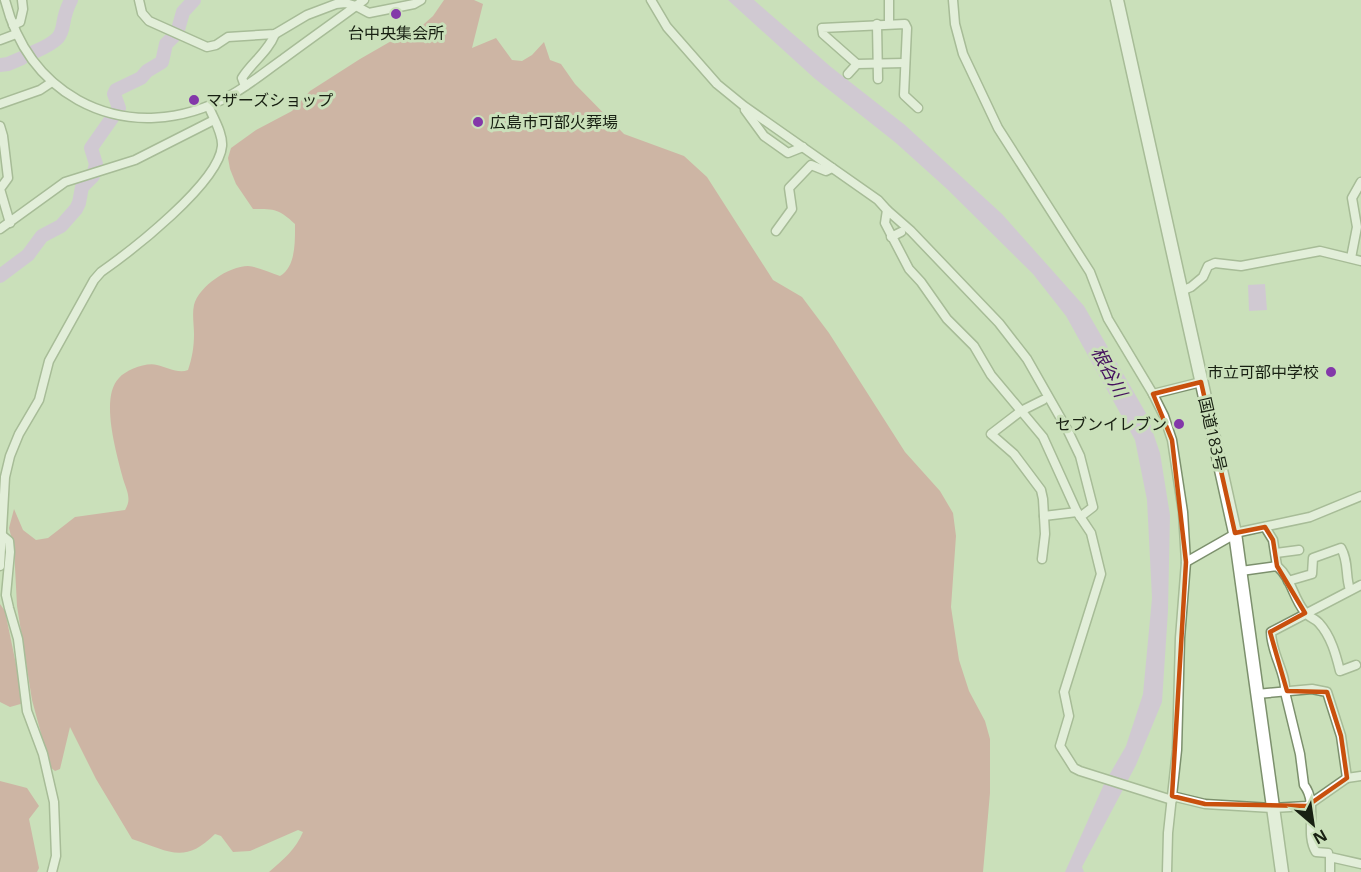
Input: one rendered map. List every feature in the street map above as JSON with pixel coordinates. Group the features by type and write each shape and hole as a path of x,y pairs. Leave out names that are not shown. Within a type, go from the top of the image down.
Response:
{"highway":[{"name":"国道183号","path":"1117,0 1235,533 1282,872"}],"street":[{"path":"5,0 14,29 37,66 52,82 91,107 139,118 181,116 209,107 245,86 364,0"},
{"path":"0,40 20,22 23,9 22,0"},
{"path":"139,0 142,13 149,21 207,47 216,45 228,37 275,34 307,15 336,4 345,3 369,13 414,4 421,0"},
{"path":"651,0 667,27 717,84 744,106 878,200 999,323 1027,359 1080,456 1094,507 1079,514 1044,516"},
{"path":"889,0 889,23"},
{"path":"953,0 955,24 963,54 998,128 1086,266 1108,319 1153,394 1172,440 1183,512 1186,562 1180,638 1177,750 1167,872"},
{"path":"877,24 878,79"},
{"path":"905,63 857,64 823,34 822,28 905,24 907,28 904,95 918,108"},
{"path":"245,86 242,78 249,67 271,44 275,34"},
{"path":"848,74 857,64"},
{"path":"0,104 40,90 52,82"},
{"path":"744,106 747,114 764,136 788,153 802,147"},
{"path":"0,567 6,477 10,456 39,400 49,361 93,280 161,225 190,198 217,161 222,146 219,129 209,107"},
{"path":"0,229 57,186 135,159 214,120"},
{"path":"0,126 8,178 0,189 10,223"},
{"path":"776,231 792,209 789,188 811,165 826,171 832,168"},
{"path":"1351,258 1358,227 1352,198 1361,182"},
{"path":"887,210 885,223 909,268 947,319 974,346 991,375 1043,437 1079,514 1091,533 1101,574 1064,692 1069,716 1060,746 1074,768 1149,793 1172,798 1205,804 1273,808 1306,806 1347,778 1361,776"},
{"path":"891,237 901,232"},
{"path":"1181,291 1197,282 1209,266 1215,263 1241,266 1320,250 1361,261"},
{"path":"1153,394 1201,382"},
{"path":"1042,559 1045,534 1041,490 1014,454 991,434 1021,411 1043,400"},
{"path":"1186,562 1235,533 1310,517 1361,496"},
{"path":"1265,527 1274,540 1277,566 1288,580 1305,613 1318,622 1325,632 1334,649 1340,671 1356,665"},
{"path":"3,536 9,541 6,595 18,639 27,711 43,754 54,802 56,856 52,872"},
{"path":"1288,580 1312,574 1313,558 1341,548 1346,558 1350,590"},
{"path":"1276,553 1299,550"},
{"path":"1241,571 1277,566"},
{"path":"1328,853 1316,852 1312,846 1307,788 1304,785 1300,754 1285,692 1286,686 1274,651 1271,632 1361,585"},
{"path":"1257,694 1312,689 1327,692 1341,736 1347,778"},
{"path":"1330,872 1330,857 1361,864"}],"highlighted area":[{"path":"1201,382 1235,533 1265,527 1273,540 1277,566 1305,613 1270,632 1287,691 1327,692 1341,736 1347,778 1307,806 1205,804 1172,796 1186,562 1172,440 1153,394"}],"shaded area":[{"path":"444,0 474,0 483,4 472,48 496,38 512,60 522,61 532,55 544,42 550,60 561,64 575,84 624,134 684,156 707,177 773,280 802,297 829,333 905,452 940,491 953,513 956,536 951,607 959,660 969,691 985,721 990,739 990,793 983,872 269,872 293,849 303,832 298,830 250,851 233,852 221,836 215,834 194,850 176,853 166,851 132,839 96,779 70,727 60,769 55,771 50,767 32,700 17,606 14,548 9,528 14,509 23,530 36,540 48,538 75,517 125,510 128,493 113,439 110,411 113,387 119,378 131,370 152,364 176,371 188,370 194,343 194,305 208,284 232,269 248,266 280,276 292,260 295,224 276,211 253,209 236,184 230,169 228,158 231,148 256,130 292,111 310,91 360,59 400,36 415,32 433,16"},
{"path":"0,604 5,611 24,703 10,707 0,702"},
{"path":"0,781 27,788 39,806 29,819 39,868 37,872 0,872"}],"water":[{"name":"根谷川","path":"728,0 754,0 831,67 905,125 1002,214 1084,306 1147,415 1160,453 1170,515 1168,611 1162,702 1136,765 1082,867 1084,872 1065,872 1104,784 1126,746 1143,694 1152,598 1147,500 1135,440 1066,316 1033,274 947,189 896,143 814,78"},
{"path":"1265,284 1267,310 1249,311 1248,285"}],"waterway":[{"path":"34,52 60,36 66,10 71,0"},
{"path":"0,276 28,255 42,236 61,226 76,209 82,187 93,176 96,164 91,148 119,108 114,94 116,90 141,78 147,71 162,62 166,44 177,33 183,12 194,0"},
{"path":"0,65 22,58"}],"place":[{"name":"台中央集会所","path":"396,14"},
{"name":"マザーズショップ","path":"194,100"},
{"name":"広島市可部火葬場","path":"478,122"},
{"name":"市立可部中学校","path":"1331,372"},
{"name":"セブンイレブン","path":"1179,424"}]}
